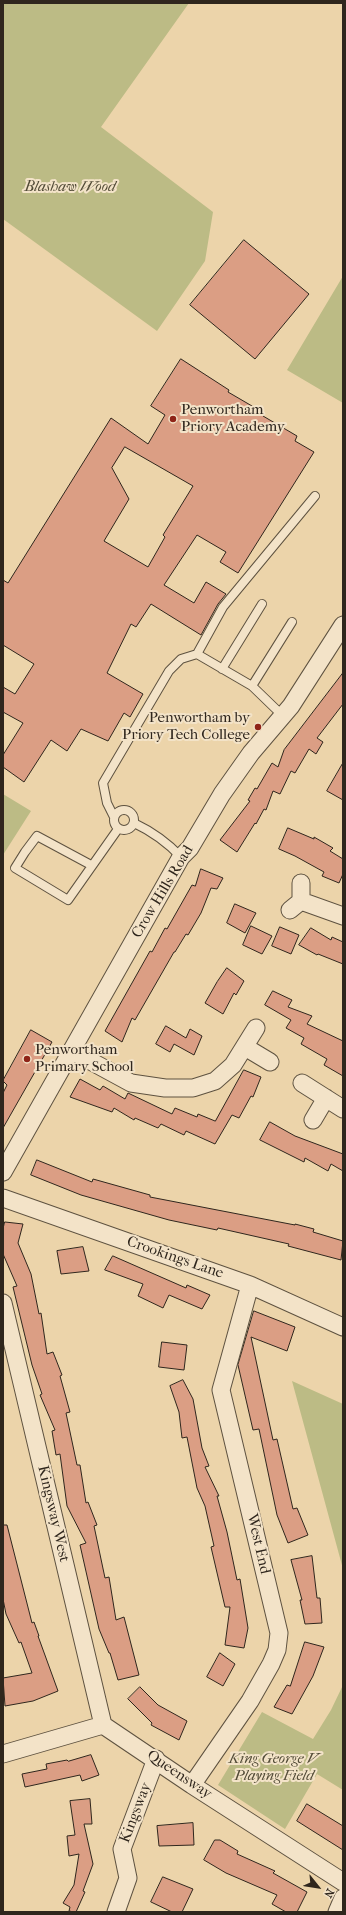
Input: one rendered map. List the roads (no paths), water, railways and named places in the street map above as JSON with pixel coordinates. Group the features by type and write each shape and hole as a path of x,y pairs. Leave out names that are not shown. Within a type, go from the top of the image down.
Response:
{"street":[{"name":"Crow Hills Road","path":"3,1172 181,857 190,848 222,794 251,753 282,714 291,706 343,625"},
{"path":"301,883 296,906 343,916"},
{"path":"72,1051 131,1083 165,1088 193,1088 215,1081 233,1066 256,1028"},
{"path":"245,1047 270,1062"},
{"path":"302,1083 343,1109"},
{"path":"313,1120 326,1098"},
{"name":"Crookings Lane","path":"3,1198 250,1285 343,1327"},
{"name":"West End","path":"192,1785 250,1701 272,1664 277,1650 279,1634 221,1390 250,1285"},
{"name":"Kingsway West","path":"3,1303 103,1725"},
{"path":"3,1754 103,1725"},
{"name":"Queensway","path":"103,1725 156,1759 192,1785 343,1882"},
{"name":"Kingsway","path":"116,1912 128,1878 122,1849 156,1759"},
{"path":"337,1912 343,1898"}],"lane":[{"path":"118,829 114,823 114,816 107,803 103,783 169,672 181,659 197,654 223,607 315,496"},
{"path":"222,669 262,604"},
{"path":"252,686 292,622"},
{"path":"197,654 252,686 282,714"},
{"path":"114,816 122,810 129,811 134,816 134,823 128,830 118,829"},
{"path":"134,823 150,831 169,844 181,857"},
{"path":"91,865 37,836 15,868 68,900 91,865 118,829"}],"place":[{"name":"Penwortham Priory Academy","path":"173,419"},
{"name":"Penwortham by Priory Tech College","path":"258,727"},
{"name":"Penwortham Primary School","path":"27,1059"}],"park label":[{"name":"Blashaw Wood","path":"70,187"},
{"name":"King George V Playing Field","path":"274,1768"}]}
